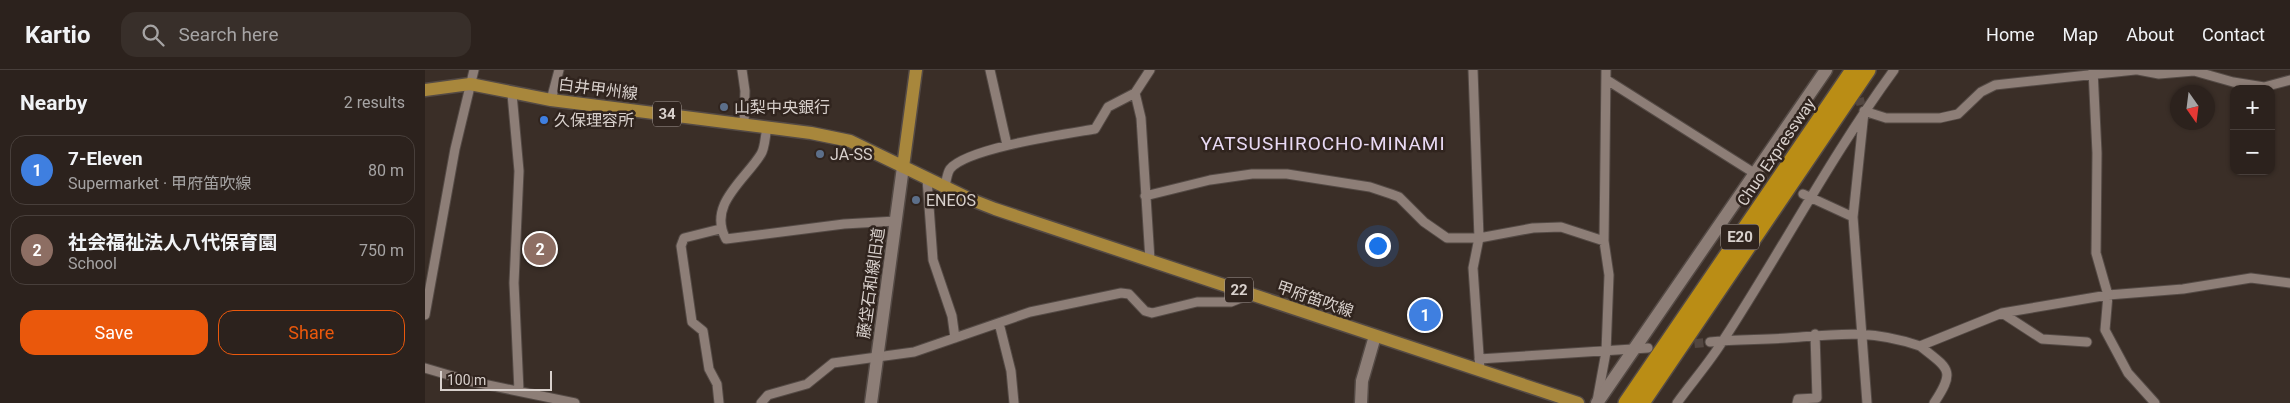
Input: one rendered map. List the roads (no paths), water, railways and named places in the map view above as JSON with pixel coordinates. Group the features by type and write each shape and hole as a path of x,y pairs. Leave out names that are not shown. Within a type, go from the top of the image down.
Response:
{"highway":[{"name":"Chuo Expressway","path":"1626,403 1853,70"},
{"name":"Chuo Expressway","path":"1644,400 1868,70"}],"main road":[{"path":"903,167 916,70"},
{"name":"白井甲州線","path":"425,90 470,84 512,94 551,100 811,133 850,141 903,167"},
{"name":"甲府笛吹線","path":"903,167 945,188 995,209 1375,336 1479,364 1578,403"}],"street":[{"path":"425,315 455,149 474,70"},
{"path":"551,100 559,70"},
{"path":"742,70 745,91 744,124"},
{"path":"989,70 1007,145"},
{"path":"945,188 949,170 956,164 1007,145 1095,129 1108,107 1135,93 1151,70"},
{"path":"1473,70 1479,238 1473,268 1479,364 1648,348"},
{"path":"1596,403 1606,352 1609,275 1604,241 1606,70"},
{"path":"1596,403 1758,176 1826,70"},
{"path":"1677,403 1724,340 1806,195 1863,108 1894,70"},
{"path":"1863,108 1886,118 1940,118 1958,114 1981,92 1995,85 2015,81 2136,70 2159,74 2194,71 2233,82 2264,87 2290,80"},
{"path":"2092,73 2097,153 2096,253 2107,296 2105,330 2128,373 2155,403"},
{"path":"1607,80 1758,176"},
{"path":"1135,93 1141,118 1150,260"},
{"path":"512,94 519,171 514,283 519,391"},
{"path":"1863,108 1853,217 1864,333 1867,403"},
{"path":"767,128 762,153 730,192 720,229 726,239 731,240 844,224 896,221"},
{"name":"藤垈石和線旧道","path":"871,403 903,167"},
{"path":"1145,196 1210,180 1251,174 1287,174 1370,187 1399,197 1424,222 1447,238 1479,238 1533,228 1561,227 1604,241"},
{"path":"927,179 933,260 952,316 955,338"},
{"path":"1806,195 1853,217"},
{"path":"719,403 717,384 709,369 703,331 692,322 681,246 684,238 720,229"},
{"path":"1920,346 2002,313 2107,296 2183,290 2251,278 2290,283"},
{"path":"761,403 768,395 807,384 833,363 878,355 914,352 1030,312 1121,293 1129,294 1145,311 1152,312 1197,302 1231,302 1251,294"},
{"path":"2002,313 2041,339 2087,342"},
{"path":"999,324 1011,371 1014,403"},
{"path":"1710,342 1789,338 1815,334 1864,333 1897,338 1920,346 1943,364 1948,374 1947,383 1934,403"},
{"path":"1797,403 1798,399 1817,398 1815,334"},
{"path":"1361,403 1362,381 1375,336"},
{"path":"425,368 469,381 575,403"}],"tunnel":[{"path":"1856,85 1861,105"},
{"path":"1681,345 1710,342"}],"place":[{"name":"山梨中央銀行","path":"724,107"},
{"name":"久保理容所","path":"544,120"},
{"name":"JA-SS","path":"820,154"},
{"name":"ENEOS","path":"916,200"},
{"name":"社会福祉法人八代保育園","path":"540,249"},
{"name":"7-Eleven","path":"1425,315"}],"district":[{"name":"YATSUSHIROCHO-MINAMI","path":"1323,143"}]}
